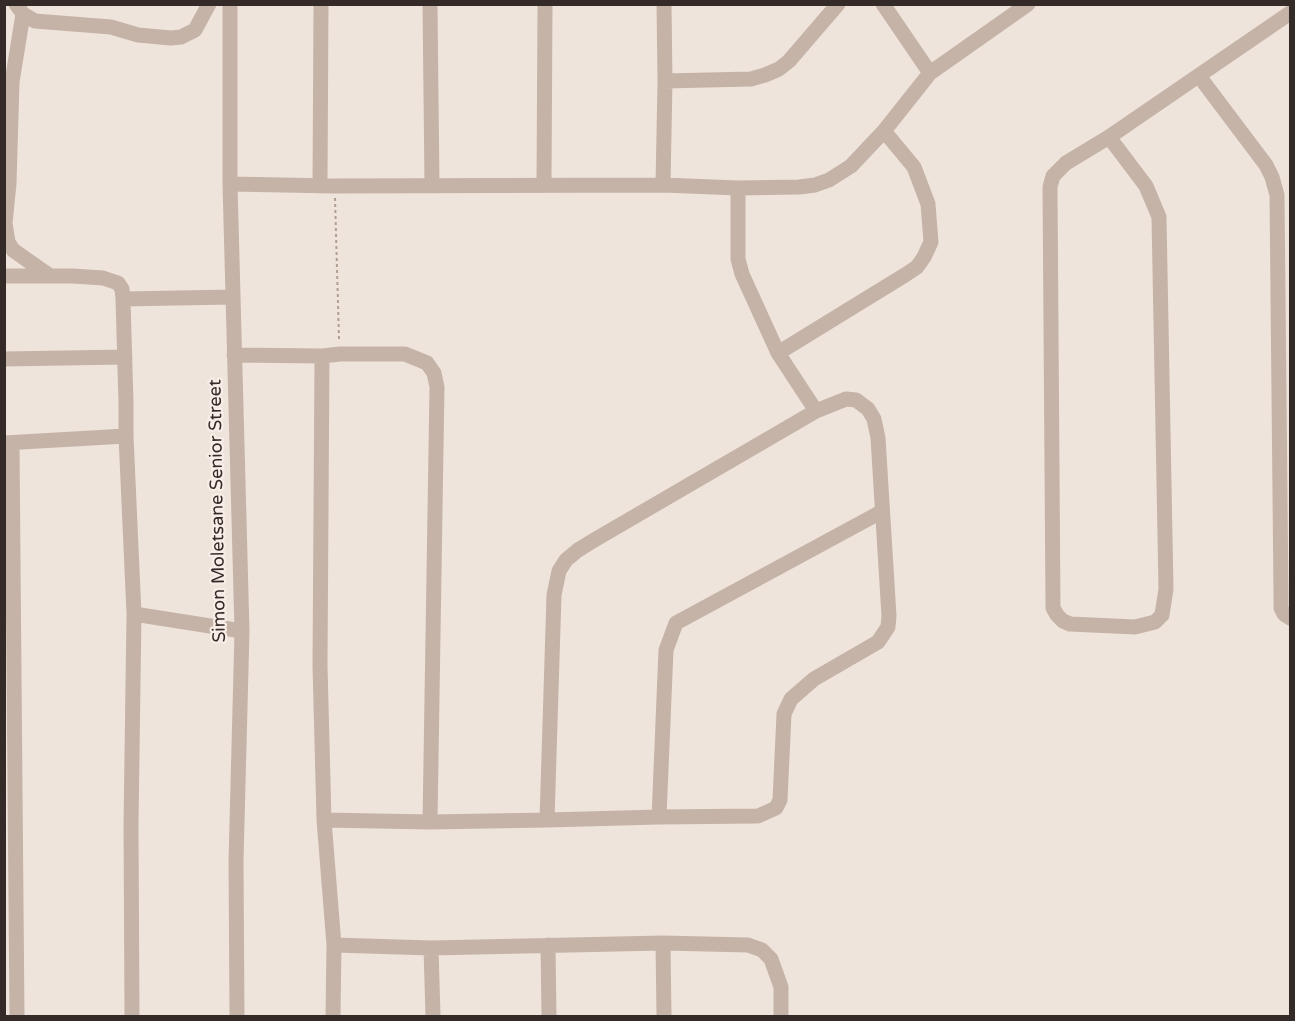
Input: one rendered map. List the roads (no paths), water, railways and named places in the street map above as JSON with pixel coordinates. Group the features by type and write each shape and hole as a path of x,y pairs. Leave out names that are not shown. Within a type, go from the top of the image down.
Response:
{"street":[{"path":"19,9 35,21 46,23 111,27 145,36 181,38 195,30 209,4"},
{"name":"Simon Moletsane Senior Street","path":"230,4 232,297 242,631 236,861 237,1017"},
{"path":"321,4 328,186"},
{"path":"430,4 432,186"},
{"path":"544,184 545,4"},
{"path":"663,185 664,4"},
{"path":"665,81 752,79 779,69 796,54 838,4"},
{"path":"883,4 930,73"},
{"path":"230,184 799,187 829,180 851,166 884,131 930,73 1024,6"},
{"path":"19,9 12,82 9,184 5,223 8,242 12,250 50,276"},
{"path":"1109,137 1146,186 1159,217 1166,589 1162,615 1155,622 1135,627 1070,624 1063,621 1053,608 1050,187 1053,176 1066,163 1109,137 1290,14"},
{"path":"1199,76 1266,165 1272,177 1276,195 1281,608 1290,618"},
{"path":"778,352 911,271 924,257 931,242 928,204 914,167 884,131"},
{"path":"738,188 740,266 778,352 816,411"},
{"path":"4,276 103,278 118,283 122,289 134,614 131,825 132,1017"},
{"path":"123,299 232,297"},
{"path":"234,355 405,354 427,363 434,373 437,387 430,822"},
{"path":"322,356 320,664 324,820 334,945 333,1017"},
{"path":"4,359 125,357"},
{"path":"324,820 430,822 547,820 659,817 758,816 776,808 780,800 784,714 791,699 814,679 878,642 888,627 890,616 881,512 878,438 874,419 868,409 856,400 846,399 816,411 578,550 566,560 559,571 554,595 547,820"},
{"path":"17,1017 11,914 8,442 126,436"},
{"path":"659,817 666,650 676,623 881,512"},
{"path":"134,614 242,631"},
{"path":"334,945 431,948 663,943 748,945 762,950 771,959 777,972 781,987 781,1017"},
{"path":"663,943 664,1017"},
{"path":"548,945 549,1017"},
{"path":"431,948 433,1017"}]}
